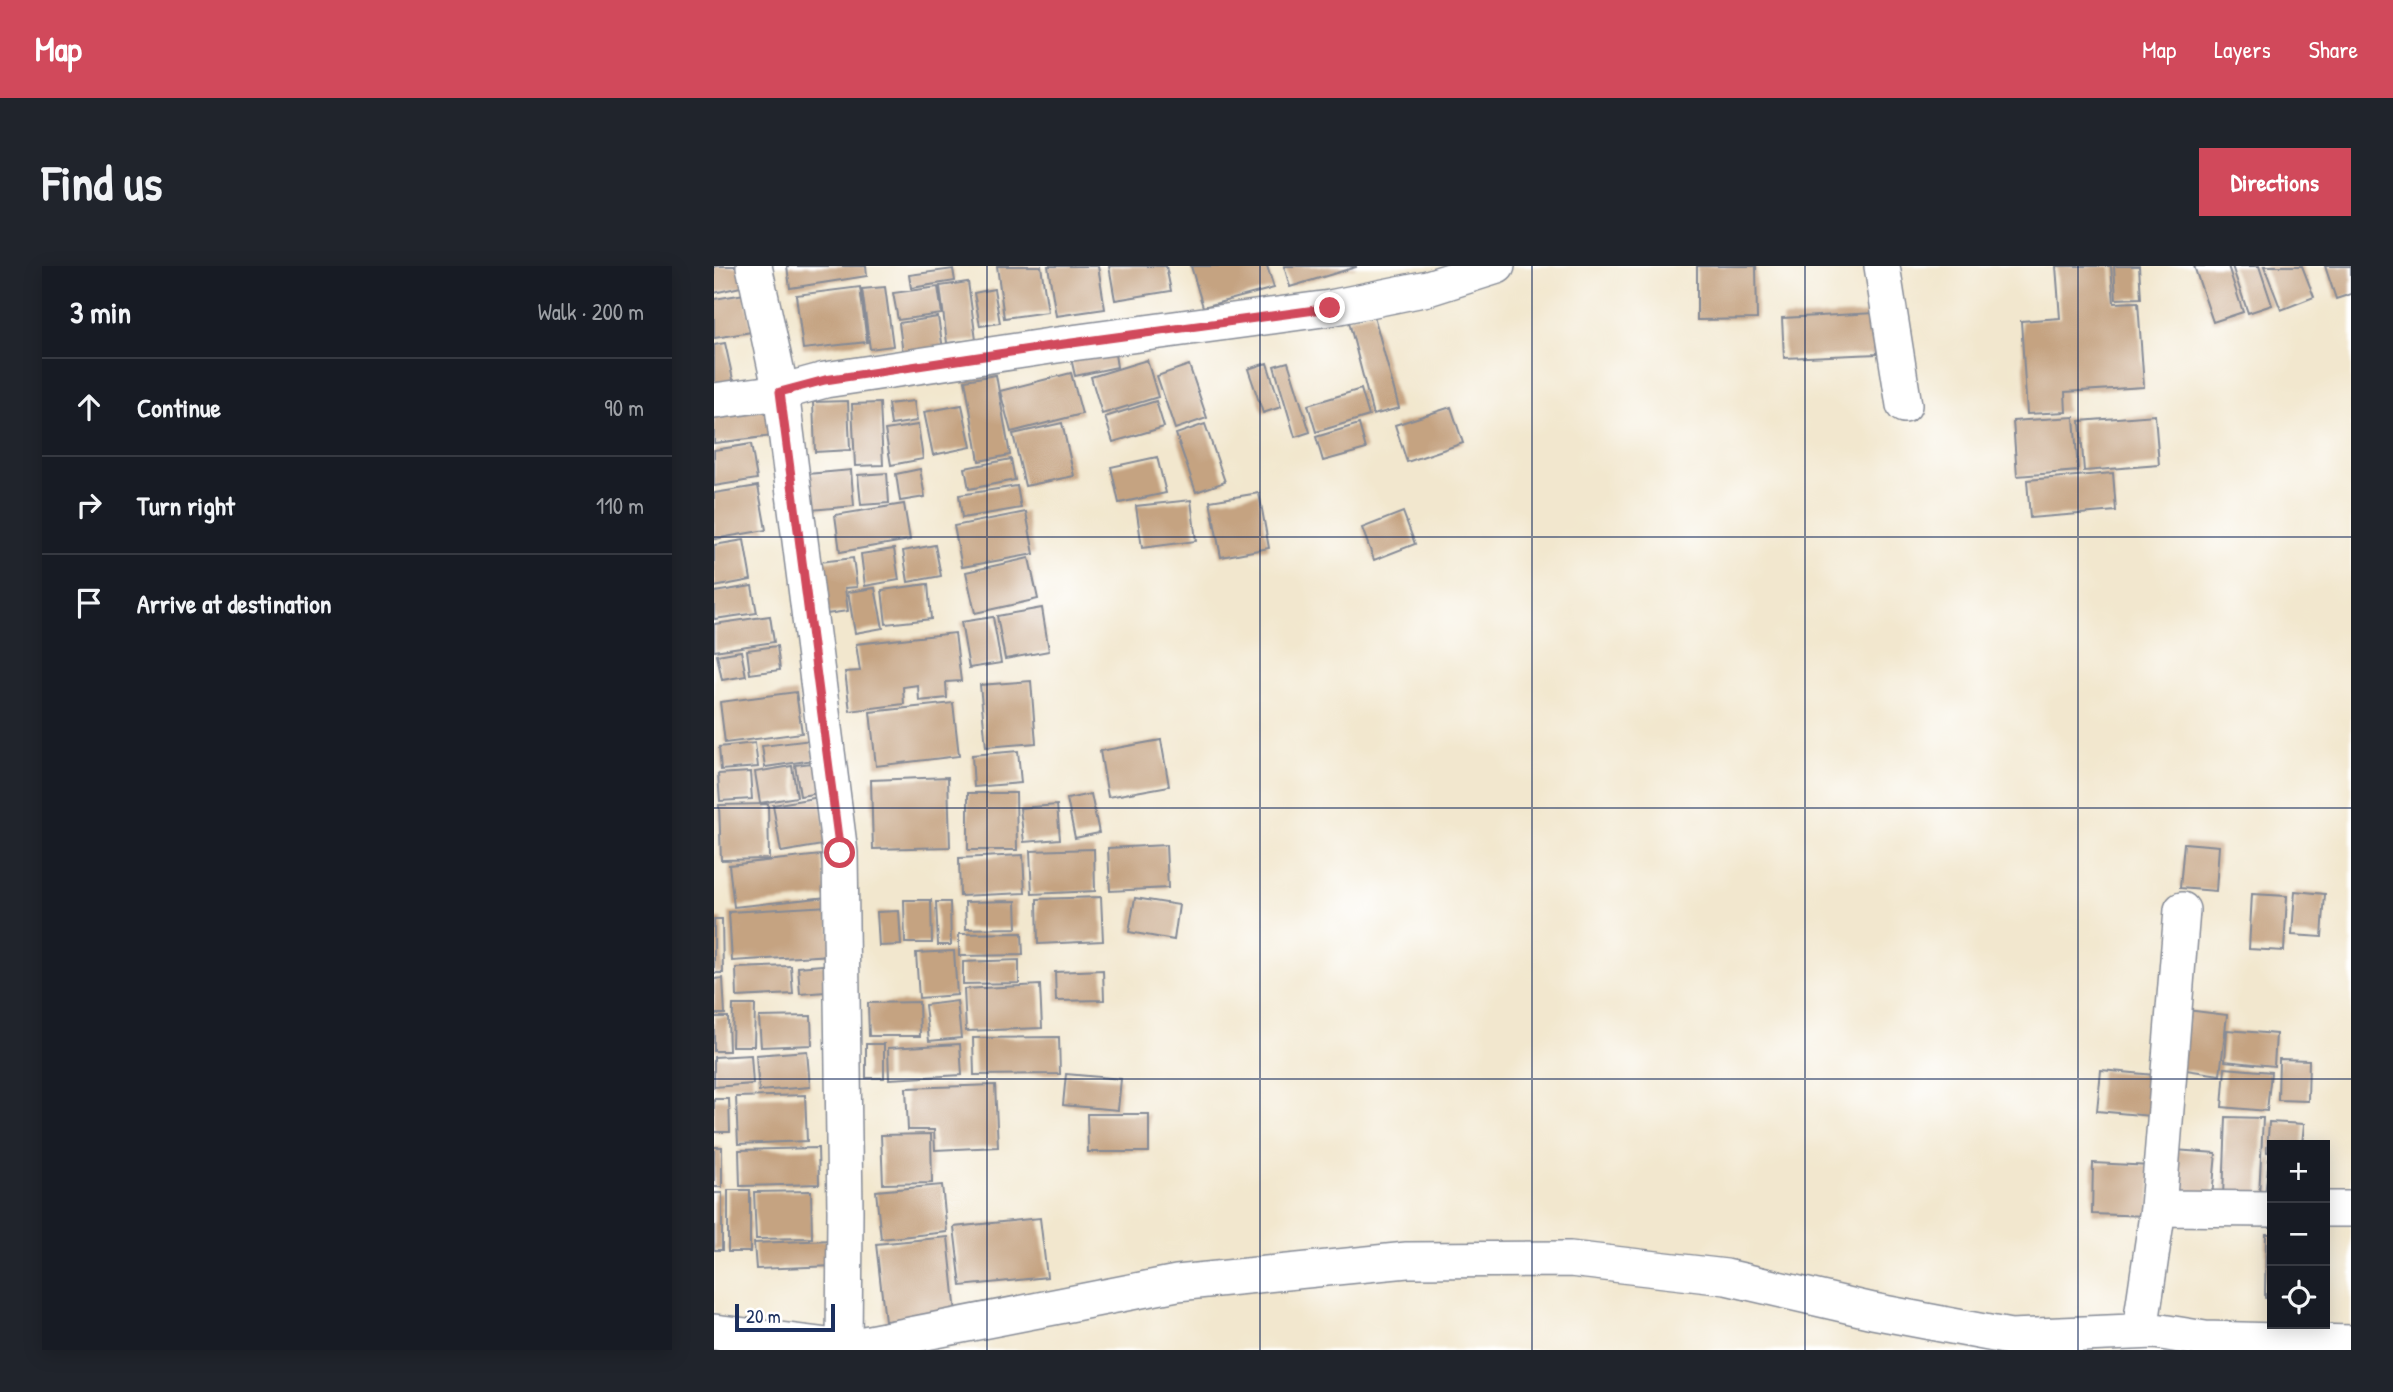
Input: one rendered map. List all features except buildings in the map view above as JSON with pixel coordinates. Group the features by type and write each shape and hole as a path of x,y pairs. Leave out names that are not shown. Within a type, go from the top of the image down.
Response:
{"street":[{"path":"754,266 780,392 840,853 845,1211 844,1349"},
{"path":"714,401 780,392 825,380 1043,347 1330,308 1428,288 1497,266"},
{"path":"1882,266 1904,405"},
{"path":"2140,1331 2158,1208 2182,910"},
{"path":"2158,1208 2267,1209"},
{"path":"2330,1209 2351,1209"},
{"path":"714,1332 844,1349 1177,1283 1407,1259 1570,1259 1727,1277 1913,1334 2010,1336 2155,1331 2205,1345 2351,1343"}],"route":[{"path":"840,853 780,392 825,380 1330,308"}]}
